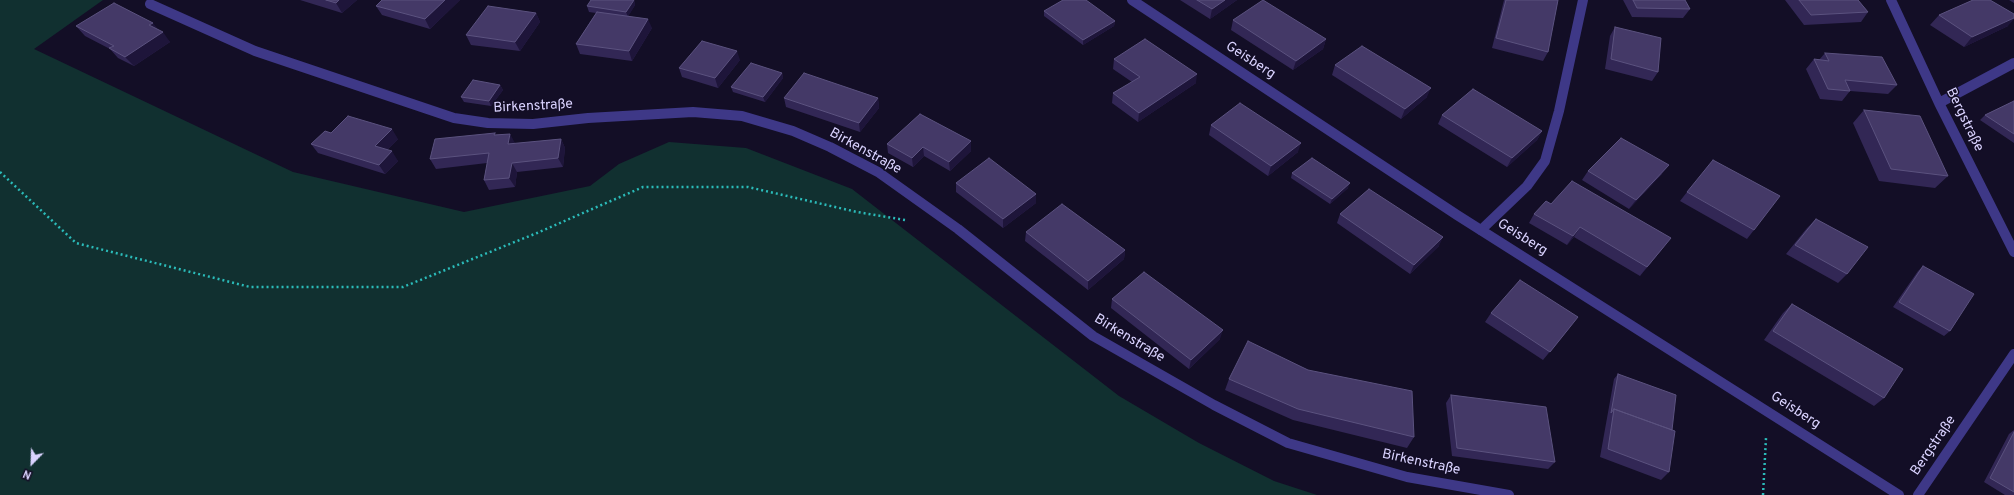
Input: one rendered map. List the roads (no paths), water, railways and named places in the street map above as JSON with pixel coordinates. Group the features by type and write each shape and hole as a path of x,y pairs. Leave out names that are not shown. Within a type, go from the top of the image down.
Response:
{"street":[{"name":"Geisberg","path":"1132,0 1481,230 1899,495"},
{"path":"1481,230 1527,186 1545,161 1559,111 1582,0"},
{"name":"Bergstraße","path":"1891,0 1939,103 2014,252"},
{"name":"Birkenstraße","path":"150,4 255,51 406,104 454,118 488,123 533,124 588,118 693,112 742,116 793,132 830,147 878,172 958,229 1093,336 1214,405 1288,443 1407,477 1509,495"},
{"path":"1939,103 2014,62"},
{"name":"Bergstraße","path":"1918,495 2014,354"}]}
